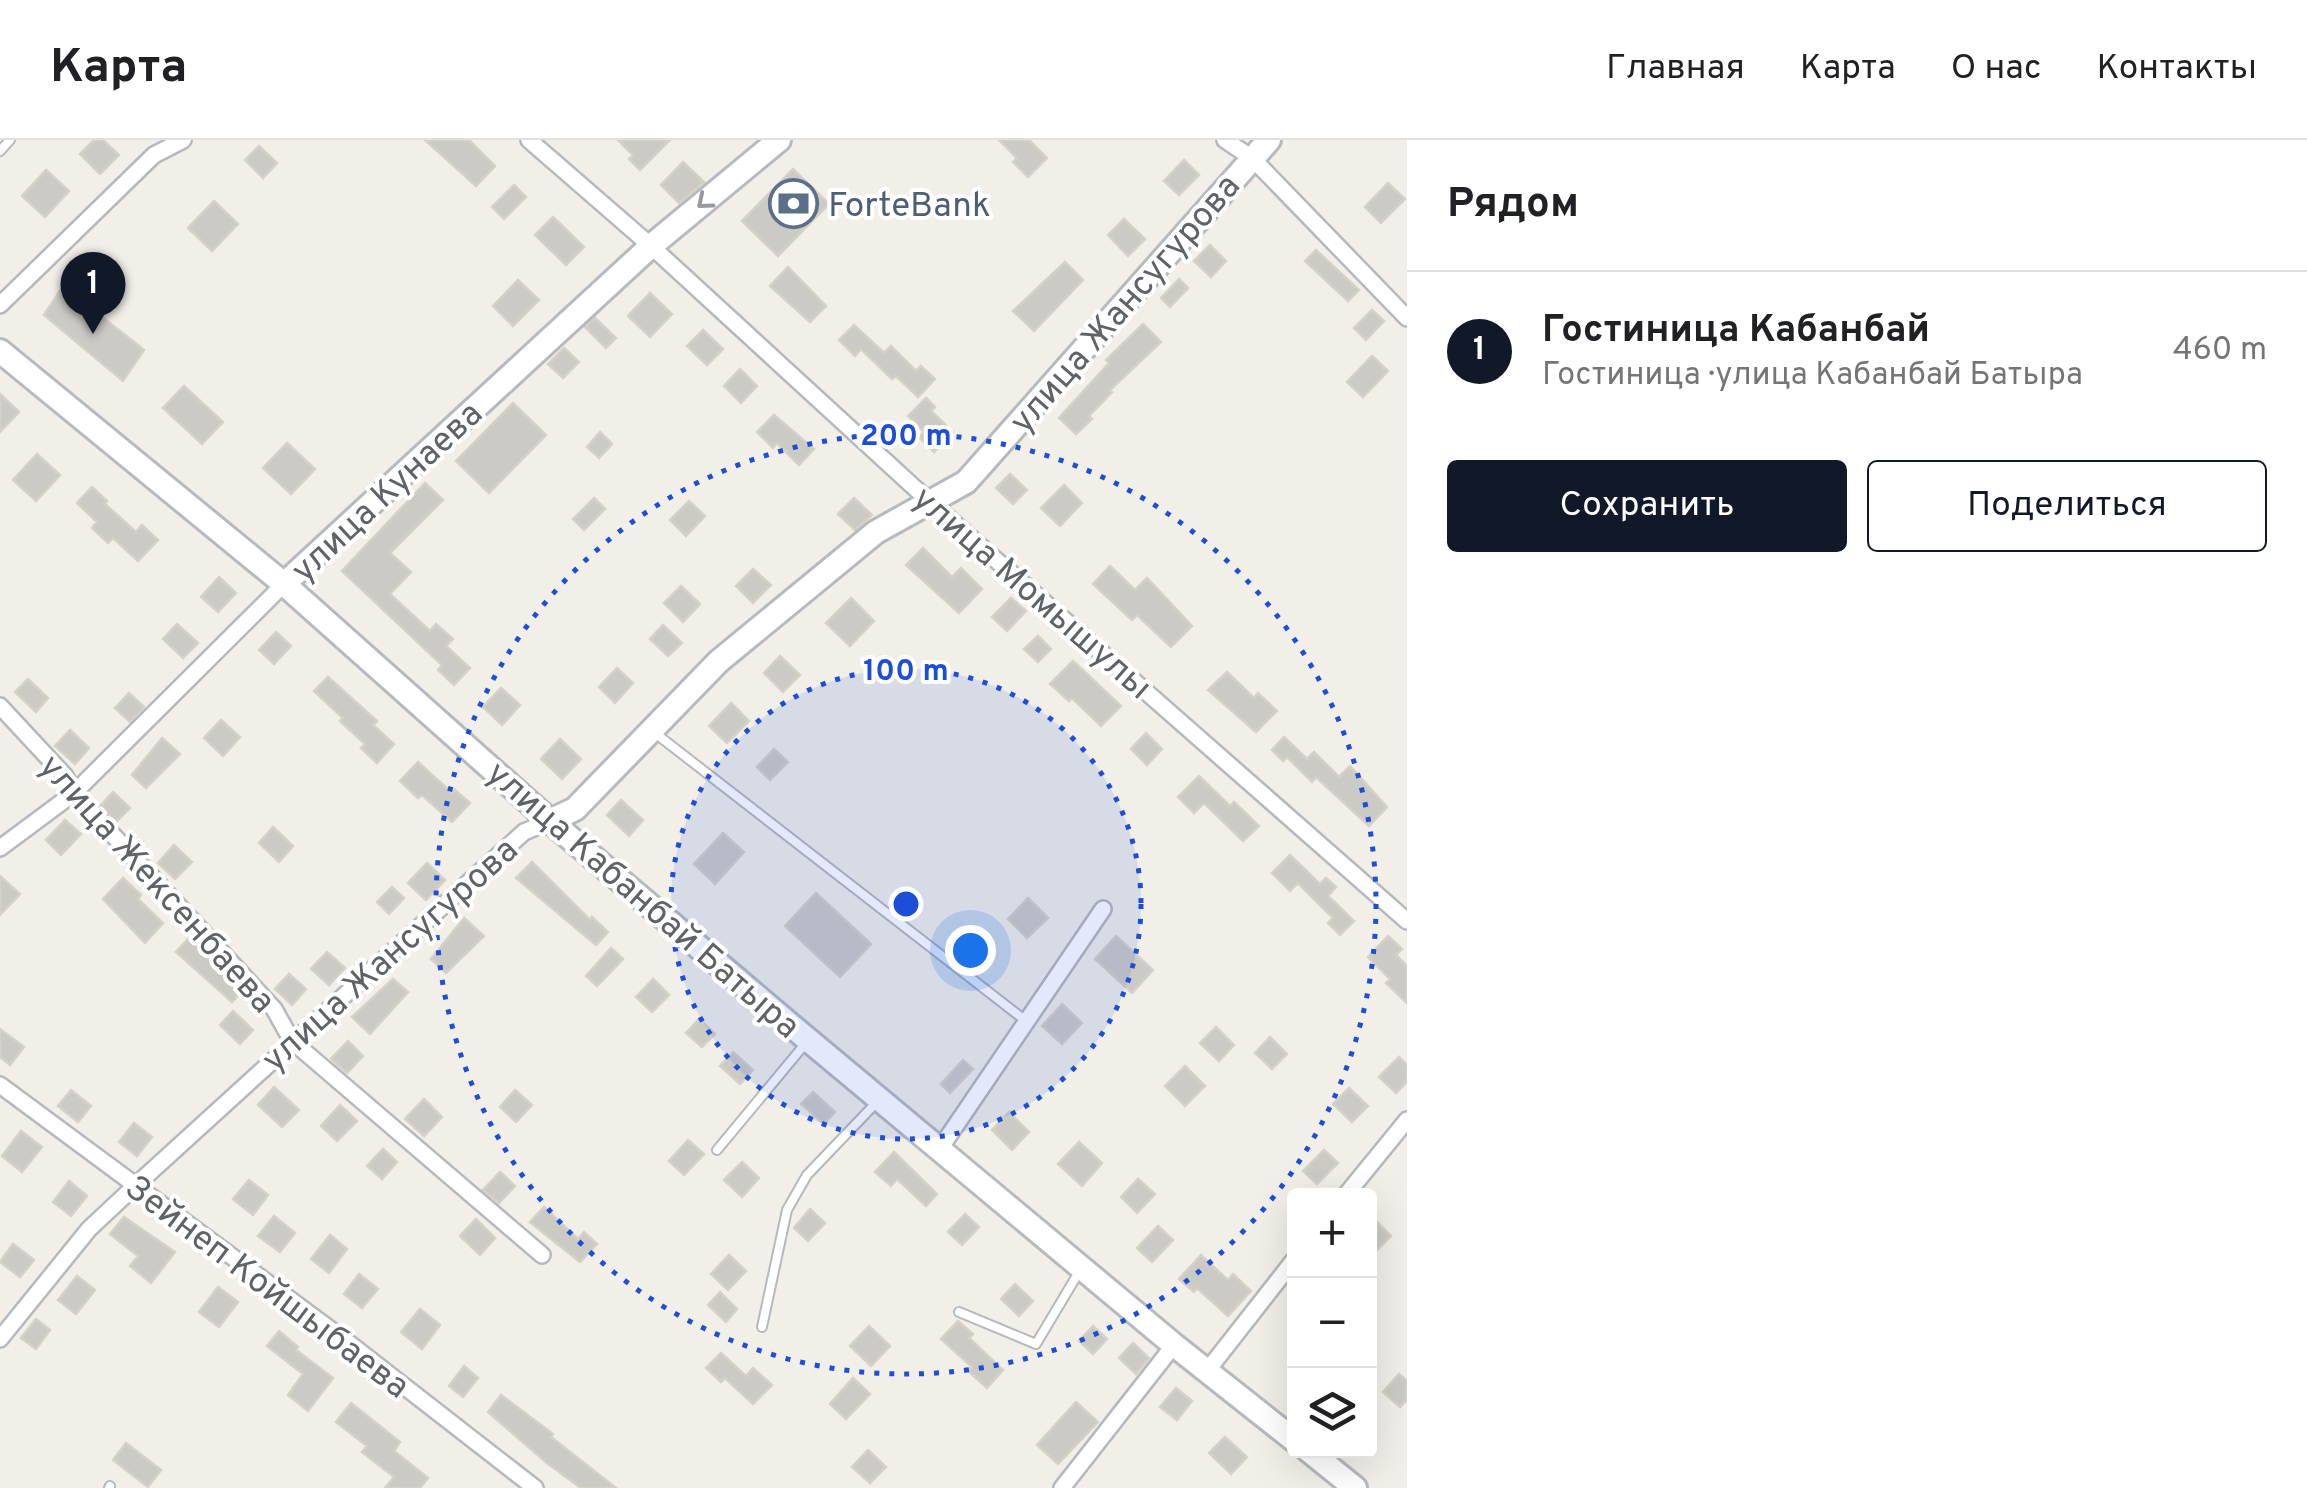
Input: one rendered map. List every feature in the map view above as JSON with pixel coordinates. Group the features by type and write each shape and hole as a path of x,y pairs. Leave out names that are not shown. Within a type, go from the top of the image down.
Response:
{"street":[{"path":"0,304 154,155 184,140"},
{"name":"улица Момышулы","path":"529,140 651,246 929,502 1407,920"},
{"name":"улица Кунаева","path":"0,848 74,793 284,584 651,246 779,140"},
{"path":"1225,140 1252,158 1407,318"},
{"name":"улица Жансугурова","path":"0,1339 89,1229 524,832 575,809 720,661 862,544 966,482 1269,140"},
{"name":"улица Кабанбай Батыра","path":"0,351 284,584 550,820 808,1040 1287,1434"},
{"name":"улица Жексенбаева","path":"0,706 64,776 74,793 274,1009 292,1041 542,1255"},
{"path":"939,1150 1102,908"},
{"name":"Зейнеп Койшыбаева","path":"0,1086 346,1341 536,1488"},
{"path":"1352,1188 1407,1120"},
{"path":"1207,1371 1287,1269"},
{"path":"1062,1488 1174,1345"},
{"path":"1318,1458 1355,1488"}],"lane":[{"path":"0,151 10,140"},
{"path":"652,731 1026,1021"},
{"path":"716,1150 808,1040"},
{"path":"762,1327 787,1210 807,1175 880,1100"},
{"path":"959,1312 1036,1344 1081,1268"}],"building":[{"path":"94,140 103,140 119,155 100,174 80,154"},
{"path":"425,140 469,140 495,166 476,186"},
{"path":"618,140 670,140 640,170 629,159 633,155"},
{"path":"999,140 1029,140 1047,158 1028,177 1013,162 1017,158"},
{"path":"259,146 277,163 263,178 245,160"},
{"path":"1184,160 1199,175 1179,195 1164,181"},
{"path":"683,162 704,182 679,203 661,185"},
{"path":"793,169 829,204 778,256 742,221"},
{"path":"46,170 69,191 45,217 22,196"},
{"path":"1388,183 1405,199 1381,223 1365,207"},
{"path":"514,185 526,197 504,219 492,207"},
{"path":"214,201 238,224 212,251 188,228"},
{"path":"553,217 584,247 566,265 535,235"},
{"path":"1124,219 1145,239 1128,256 1108,235"},
{"path":"1210,245 1226,261 1211,277 1194,261"},
{"path":"1316,250 1359,290 1348,301 1305,261"},
{"path":"1065,262 1083,280 1034,331 1013,311"},
{"path":"788,267 826,306 810,322 770,286"},
{"path":"1179,279 1188,288 1170,307 1161,298"},
{"path":"518,280 539,300 513,326 493,306"},
{"path":"63,286 144,350 123,381 44,315"},
{"path":"650,293 672,314 650,337 628,316"},
{"path":"1372,310 1384,321 1366,340 1354,328"},
{"path":"595,318 616,338 606,348 585,327"},
{"path":"1143,324 1161,342 1110,390 1089,416 1092,419 1076,434 1059,418 1109,363 1106,360"},
{"path":"854,325 884,353 891,346 916,371 921,366 935,379 918,397 861,349 855,356 839,340"},
{"path":"703,330 723,349 707,365 687,346"},
{"path":"564,348 579,362 563,378 548,364"},
{"path":"1372,356 1388,371 1363,397 1347,382"},
{"path":"740,369 757,386 741,403 724,386"},
{"path":"184,386 223,422 202,444 163,408"},
{"path":"0,394 19,412 0,432"},
{"path":"926,398 935,407 931,411 953,432 934,452 919,437 924,432 908,416"},
{"path":"513,403 546,435 489,493 456,461"},
{"path":"774,415 814,449 799,465 777,443 773,448 757,432"},
{"path":"600,432 612,444 599,458 587,447"},
{"path":"287,443 315,469 291,494 263,468"},
{"path":"37,454 60,475 36,501 13,480"},
{"path":"1010,474 1027,490 1013,504 996,488"},
{"path":"425,483 443,500 390,553 411,572 390,594 430,631 436,624 453,639 446,646 470,668 454,685 438,670 442,665 342,571"},
{"path":"1064,485 1082,503 1060,526 1041,508"},
{"path":"92,487 136,532 142,525 158,540 138,561 113,538 108,543 92,528 97,522 77,503"},
{"path":"594,498 605,509 584,530 573,519"},
{"path":"854,498 872,515 855,530 838,514"},
{"path":"689,501 705,516 686,536 670,520"},
{"path":"923,548 952,577 961,568 982,589 959,613 906,565"},
{"path":"1110,566 1135,590 1147,578 1192,626 1171,647 1137,615 1132,620 1093,584"},
{"path":"753,569 771,585 753,603 736,586"},
{"path":"219,577 236,593 218,612 201,597"},
{"path":"681,586 700,604 683,622 664,603"},
{"path":"851,598 874,621 850,646 826,623"},
{"path":"1011,598 1026,611 1007,631 992,617"},
{"path":"177,624 198,643 183,658 163,639"},
{"path":"663,625 682,643 668,656 650,639"},
{"path":"276,632 291,646 274,664 259,650"},
{"path":"1038,636 1051,649 1038,662 1024,649"},
{"path":"780,656 800,675 783,692 764,673"},
{"path":"1073,661 1121,706 1101,726 1072,698 1069,701 1050,684"},
{"path":"617,668 633,683 615,703 599,687"},
{"path":"1227,672 1254,698 1258,693 1277,711 1256,732 1208,690"},
{"path":"328,677 377,721 373,725 394,744 377,763 361,748 365,744 340,721 343,718 314,691"},
{"path":"28,679 48,698 36,712 15,692"},
{"path":"501,688 520,705 502,725 483,707"},
{"path":"129,693 144,707 130,722 115,708"},
{"path":"731,703 749,721 727,743 709,726"},
{"path":"221,720 240,737 223,756 204,738"},
{"path":"70,730 89,748 75,764 55,746"},
{"path":"1146,733 1162,749 1147,765 1131,749"},
{"path":"1284,737 1307,759 1314,752 1339,777 1350,766 1387,807 1369,826 1316,777 1312,782 1287,757 1283,761 1272,750"},
{"path":"162,738 180,754 146,788 132,775"},
{"path":"560,739 581,759 562,779 541,759"},
{"path":"774,749 788,762 770,780 757,767"},
{"path":"418,762 452,793 455,790 470,803 452,822 400,781"},
{"path":"1199,776 1230,806 1234,802 1259,826 1243,841 1204,803 1194,813 1178,797"},
{"path":"113,792 130,808 116,822 101,805"},
{"path":"621,800 643,820 629,836 607,815"},
{"path":"65,820 81,834 61,855 46,840"},
{"path":"273,827 293,846 279,862 259,843"},
{"path":"723,833 744,852 715,884 694,864"},
{"path":"174,845 192,862 175,879 158,863"},
{"path":"1290,855 1320,884 1326,878 1336,887 1328,896 1354,921 1340,935 1328,923 1333,918 1298,883 1290,891 1272,873"},
{"path":"532,862 590,920 592,917 608,932 596,945 516,878"},
{"path":"427,863 445,880 426,900 408,883"},
{"path":"0,876 20,894 0,915"},
{"path":"123,878 163,923 145,943 103,899"},
{"path":"392,887 404,898 389,914 377,902"},
{"path":"816,893 871,944 840,977 785,926"},
{"path":"1028,898 1048,918 1027,938 1008,919"},
{"path":"464,918 484,936 446,973 431,959"},
{"path":"1116,936 1153,970 1132,993 1095,959"},
{"path":"1388,936 1402,949 1396,955 1407,966 1407,1003 1386,983 1390,979 1368,957"},
{"path":"189,938 242,991 232,1002 176,952"},
{"path":"611,948 623,959 597,986 586,976"},
{"path":"327,952 345,968 329,985 311,969"},
{"path":"289,974 306,989 292,1005 275,989"},
{"path":"393,979 408,992 370,1034 352,1017"},
{"path":"653,979 669,995 652,1012 636,997"},
{"path":"1062,1004 1082,1023 1062,1044 1042,1026"},
{"path":"233,1011 253,1030 240,1044 220,1025"},
{"path":"699,1019 715,1034 702,1047 686,1033"},
{"path":"1216,1027 1234,1045 1219,1061 1200,1043"},
{"path":"0,1029 24,1047 10,1065 0,1057"},
{"path":"1270,1037 1287,1054 1272,1069 1255,1053"},
{"path":"348,1041 363,1056 347,1073 331,1059"},
{"path":"733,1052 753,1070 740,1084 720,1066"},
{"path":"1399,1057 1407,1065 1407,1082 1396,1093 1379,1077"},
{"path":"963,1060 973,1069 950,1093 941,1084"},
{"path":"1185,1066 1205,1086 1185,1106 1165,1086"},
{"path":"274,1087 299,1110 282,1127 258,1105"},
{"path":"1349,1088 1368,1106 1352,1122 1333,1104"},
{"path":"71,1090 91,1106 78,1122 58,1106"},
{"path":"515,1090 532,1105 516,1122 500,1107"},
{"path":"813,1092 835,1112 824,1124 801,1104"},
{"path":"424,1099 442,1117 424,1136 405,1119"},
{"path":"340,1105 357,1121 337,1141 321,1126"},
{"path":"1009,1112 1029,1132 1012,1150 992,1130"},
{"path":"134,1123 152,1137 137,1156 119,1142"},
{"path":"21,1131 42,1147 22,1172 2,1156"},
{"path":"688,1140 704,1154 684,1175 669,1161"},
{"path":"1079,1142 1102,1163 1082,1186 1058,1164"},
{"path":"383,1149 397,1162 382,1179 367,1166"},
{"path":"1324,1150 1338,1163 1317,1184 1303,1171"},
{"path":"894,1152 937,1194 926,1206 897,1179 891,1186 875,1172"},
{"path":"742,1162 759,1178 742,1197 724,1180"},
{"path":"500,1172 515,1186 499,1203 483,1190"},
{"path":"1138,1179 1155,1194 1137,1213 1121,1197"},
{"path":"249,1180 268,1195 253,1215 233,1199"},
{"path":"69,1181 87,1196 71,1216 53,1202"},
{"path":"544,1207 578,1239 584,1232 597,1244 580,1262 530,1222"},
{"path":"810,1209 825,1223 808,1241 794,1228"},
{"path":"965,1214 979,1227 962,1245 948,1232"},
{"path":"274,1216 295,1233 280,1252 258,1236"},
{"path":"124,1217 175,1252 151,1283 130,1266 138,1256 110,1234"},
{"path":"476,1219 495,1238 480,1255 460,1236"},
{"path":"1377,1222 1391,1236 1377,1250"},
{"path":"1158,1226 1173,1240 1152,1262 1137,1248"},
{"path":"330,1235 347,1249 329,1273 311,1259"},
{"path":"13,1244 34,1260 20,1277 0,1262"},
{"path":"729,1255 746,1271 728,1290 711,1274"},
{"path":"1201,1255 1228,1280 1233,1274 1251,1291 1228,1316 1197,1288 1194,1292 1179,1279"},
{"path":"359,1274 378,1289 362,1308 344,1294"},
{"path":"77,1276 95,1290 76,1314 58,1300"},
{"path":"1015,1284 1033,1301 1019,1316 1001,1299"},
{"path":"218,1287 238,1302 219,1327 199,1312"},
{"path":"720,1292 737,1309 726,1322 708,1305"},
{"path":"420,1309 440,1325 422,1349 401,1332"},
{"path":"36,1319 50,1330 36,1349 21,1338"},
{"path":"958,1321 973,1334 969,1338 1003,1370 987,1388 968,1371 972,1367 941,1339"},
{"path":"869,1326 890,1346 871,1366 850,1346"},
{"path":"1093,1326 1107,1339 1093,1354 1079,1341"},
{"path":"279,1331 298,1347 296,1350 333,1378 308,1411 288,1395 303,1374 267,1346"},
{"path":"1133,1343 1149,1358 1136,1374 1119,1358"},
{"path":"721,1353 746,1376 753,1368 772,1385 753,1404 725,1378 721,1382 706,1368"},
{"path":"464,1366 478,1378 463,1397 449,1386"},
{"path":"1399,1374 1407,1381 1407,1400 1400,1407 1383,1392"},
{"path":"853,1378 870,1394 846,1419 830,1404"},
{"path":"1176,1388 1192,1401 1177,1420 1160,1407"},
{"path":"501,1395 616,1488 581,1488 547,1463 488,1412"},
{"path":"1076,1402 1098,1422 1058,1464 1037,1445"},
{"path":"351,1403 400,1442 394,1451 428,1478 420,1488 385,1488 394,1477 362,1452 367,1446 336,1422"},
{"path":"1225,1437 1247,1457 1231,1474 1209,1453"},
{"path":"126,1443 161,1470 148,1487 113,1460"},
{"path":"868,1450 886,1467 870,1483 852,1467"}],"place":[{"name":"ForteBank","path":"793,204"},
{"name":"Гостиница Кабанбай","path":"93,334"}]}
